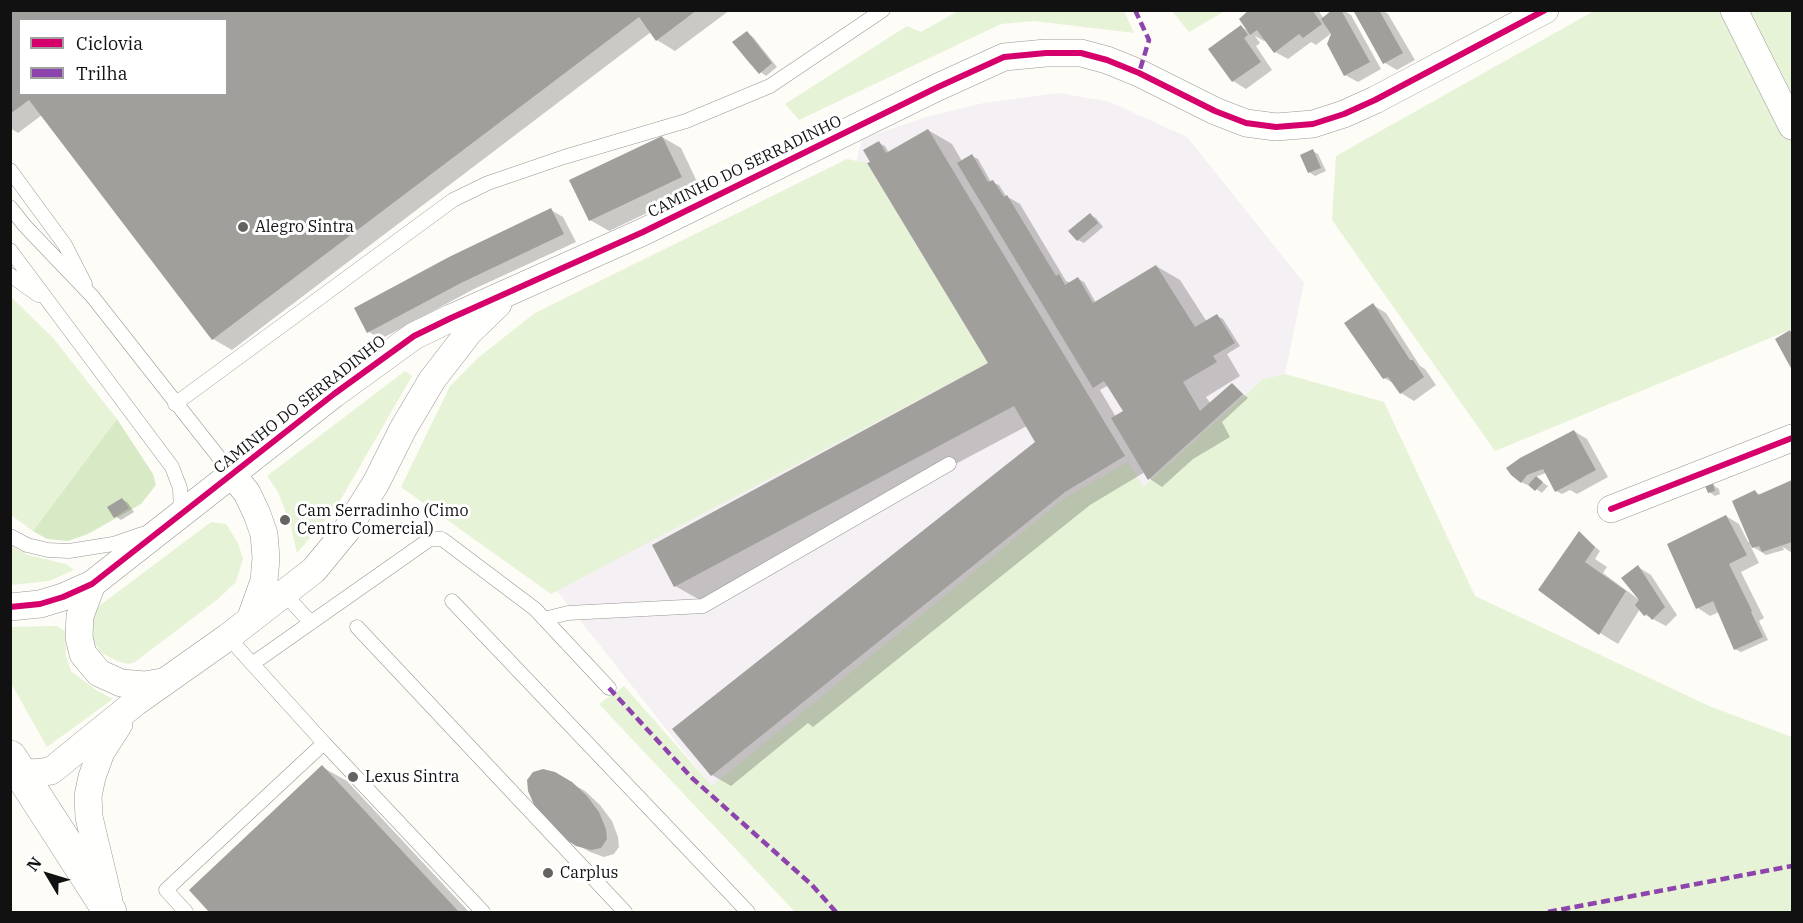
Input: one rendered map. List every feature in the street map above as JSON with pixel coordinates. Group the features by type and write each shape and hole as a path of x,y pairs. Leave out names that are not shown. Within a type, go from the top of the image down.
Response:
{"street":[{"name":"CAMINHO DO SERRADINHO","path":"10,607 40,604 92,584 414,336 643,232 1004,57 1046,53 1081,53 1107,60 1139,73 1215,111 1246,123 1276,127 1313,124 1344,114 1375,100 1545,10"},
{"path":"1734,10 1792,126"},
{"path":"13,770 33,773 51,771 162,682 228,638 314,570 346,531 376,483 403,429 432,380 469,332 512,292"},
{"path":"1611,509 1792,438"},
{"path":"232,474 247,493 264,534 266,558 264,581 250,620"},
{"path":"92,584 80,616 79,637 84,654 99,673 121,683 145,685 162,682"},
{"path":"112,912 88,817 88,796 101,752 136,702"},
{"path":"13,770 112,912"}],"lane":[{"path":"175,404 453,200 488,183 564,157 686,121 770,86 883,10"},
{"path":"10,170 65,244 92,296"},
{"path":"10,207 25,226 92,296 232,474"},
{"path":"10,250 172,467 180,488 176,518 113,544 69,551 48,550 27,545 10,536"},
{"path":"10,275 48,302"},
{"path":"544,619 568,613 703,606 949,464"},
{"path":"252,664 430,539 442,539 535,609 609,688"},
{"path":"265,572 310,623"},
{"path":"452,601 748,912"},
{"path":"357,627 626,912"},
{"path":"228,638 483,912"},
{"path":"186,912 166,890 324,743"}],"shaded area":[{"path":"1059,93 1110,102 1187,137 1304,283 1285,374 1263,379 1143,487 1063,499 712,787 507,528 837,241 862,139 929,116 984,103"}],"green space":[{"path":"958,11 1124,11 1134,33 1034,21 1001,24 799,120 785,104 907,26 921,32"},
{"path":"1172,11 1225,11 1189,32"},
{"path":"1594,11 1792,11 1792,329 1495,451 1332,220 1336,156"},
{"path":"847,159 867,163 988,363 551,594 401,487 450,386 479,357 535,313"},
{"path":"10,296 53,338 117,419 33,531 11,515"},
{"path":"405,371 412,376 337,506 297,553 290,523 278,492 267,476"},
{"path":"1285,374 1384,402 1475,596 1709,706 1792,737 1792,912 795,912 599,704 624,686 712,786 1063,499 1128,462 1143,487 1263,379"},
{"path":"117,419 153,474 156,485 141,504 88,534 68,541 47,539 33,531"},
{"path":"211,522 226,524 238,543 243,559 236,582 218,599 135,662 128,664 117,661 100,652 92,638 92,619 99,606"},
{"path":"11,546 28,555 66,564 74,570 49,581 11,585"},
{"path":"57,626 65,631 66,656 71,671 96,690 113,699 47,747 11,683 10,627"}],"building":[{"name":"Alegro Sintra","path":"10,10 697,10 656,41 639,17 212,340 29,100 10,114"},
{"path":"1249,10 1312,10 1322,24 1303,38 1299,34 1274,53 1257,30 1250,35 1239,19"},
{"path":"1332,10 1341,10 1370,62 1344,76 1327,44 1331,34 1321,19"},
{"path":"1353,10 1379,10 1403,53 1383,64"},
{"path":"1241,25 1248,35 1244,38 1261,62 1232,82 1208,49"},
{"path":"747,31 772,63 759,74 732,42"},
{"path":"928,129 1125,456 1065,492 711,776 672,729 1035,442 1014,406 674,587 652,545 988,363 867,163 870,162 863,150 879,141 886,153"},
{"path":"662,136 682,177 589,221 569,180"},
{"path":"1313,149 1321,168 1308,173 1300,155"},
{"path":"972,154 988,182 993,180 1004,197 1007,195 1056,276 1059,274 1065,285 1078,277 1093,303 1156,265 1195,327 1217,314 1235,343 1213,356 1217,362 1183,382 1200,411 1232,383 1243,394 1148,480 1111,418 1123,411 1104,381 1093,388 957,163"},
{"path":"551,208 564,234 461,283 367,333 354,308 449,257"},
{"path":"1090,213 1098,223 1077,241 1068,231"},
{"path":"1373,303 1410,360 1413,360 1424,377 1400,394 1388,377 1383,379 1344,323"},
{"path":"1790,330 1792,335 1792,370 1775,339"},
{"path":"1574,430 1596,470 1555,492 1543,469 1527,475 1521,483 1506,468 1520,458"},
{"path":"1536,476 1543,482 1535,491 1528,485"},
{"path":"1792,480 1792,542 1762,552 1759,546 1752,548 1732,501 1755,490 1758,495"},
{"path":"1713,483 1715,491 1708,493 1705,486"},
{"path":"122,498 129,508 114,518 107,507"},
{"path":"1726,515 1747,555 1729,564 1763,637 1734,650 1713,601 1696,609 1667,544"},
{"path":"1579,531 1595,547 1585,562 1626,591 1599,635 1538,590"},
{"path":"1638,565 1665,607 1652,620 1647,614 1644,616 1635,605 1639,600 1621,578"},
{"path":"322,765 459,912 209,912 189,890"},
{"path":"543,769 555,772 572,782 599,812 606,829 607,839 601,848 591,850 576,846 559,835 535,807 528,791 527,780 533,772"}],"marked path":[{"path":"1135,10 1149,40 1139,73"},
{"path":"609,688 692,778 812,885 836,912"},
{"path":"1548,912 1792,866"}],"cycle path":[{"path":"10,607 40,604 92,584 334,394 414,336 643,232 1004,57 1046,53 1081,53 1107,60 1139,73 1215,111 1246,123 1276,127 1313,124 1344,114 1375,100 1545,10"},
{"path":"1611,509 1792,438"}],"place":[{"name":"Alegro Sintra","path":"243,227"},
{"name":"Cam Serradinho (Cimo Centro Comercial)","path":"285,520"},
{"name":"Lexus Sintra","path":"353,777"},
{"name":"Carplus","path":"548,873"}]}
